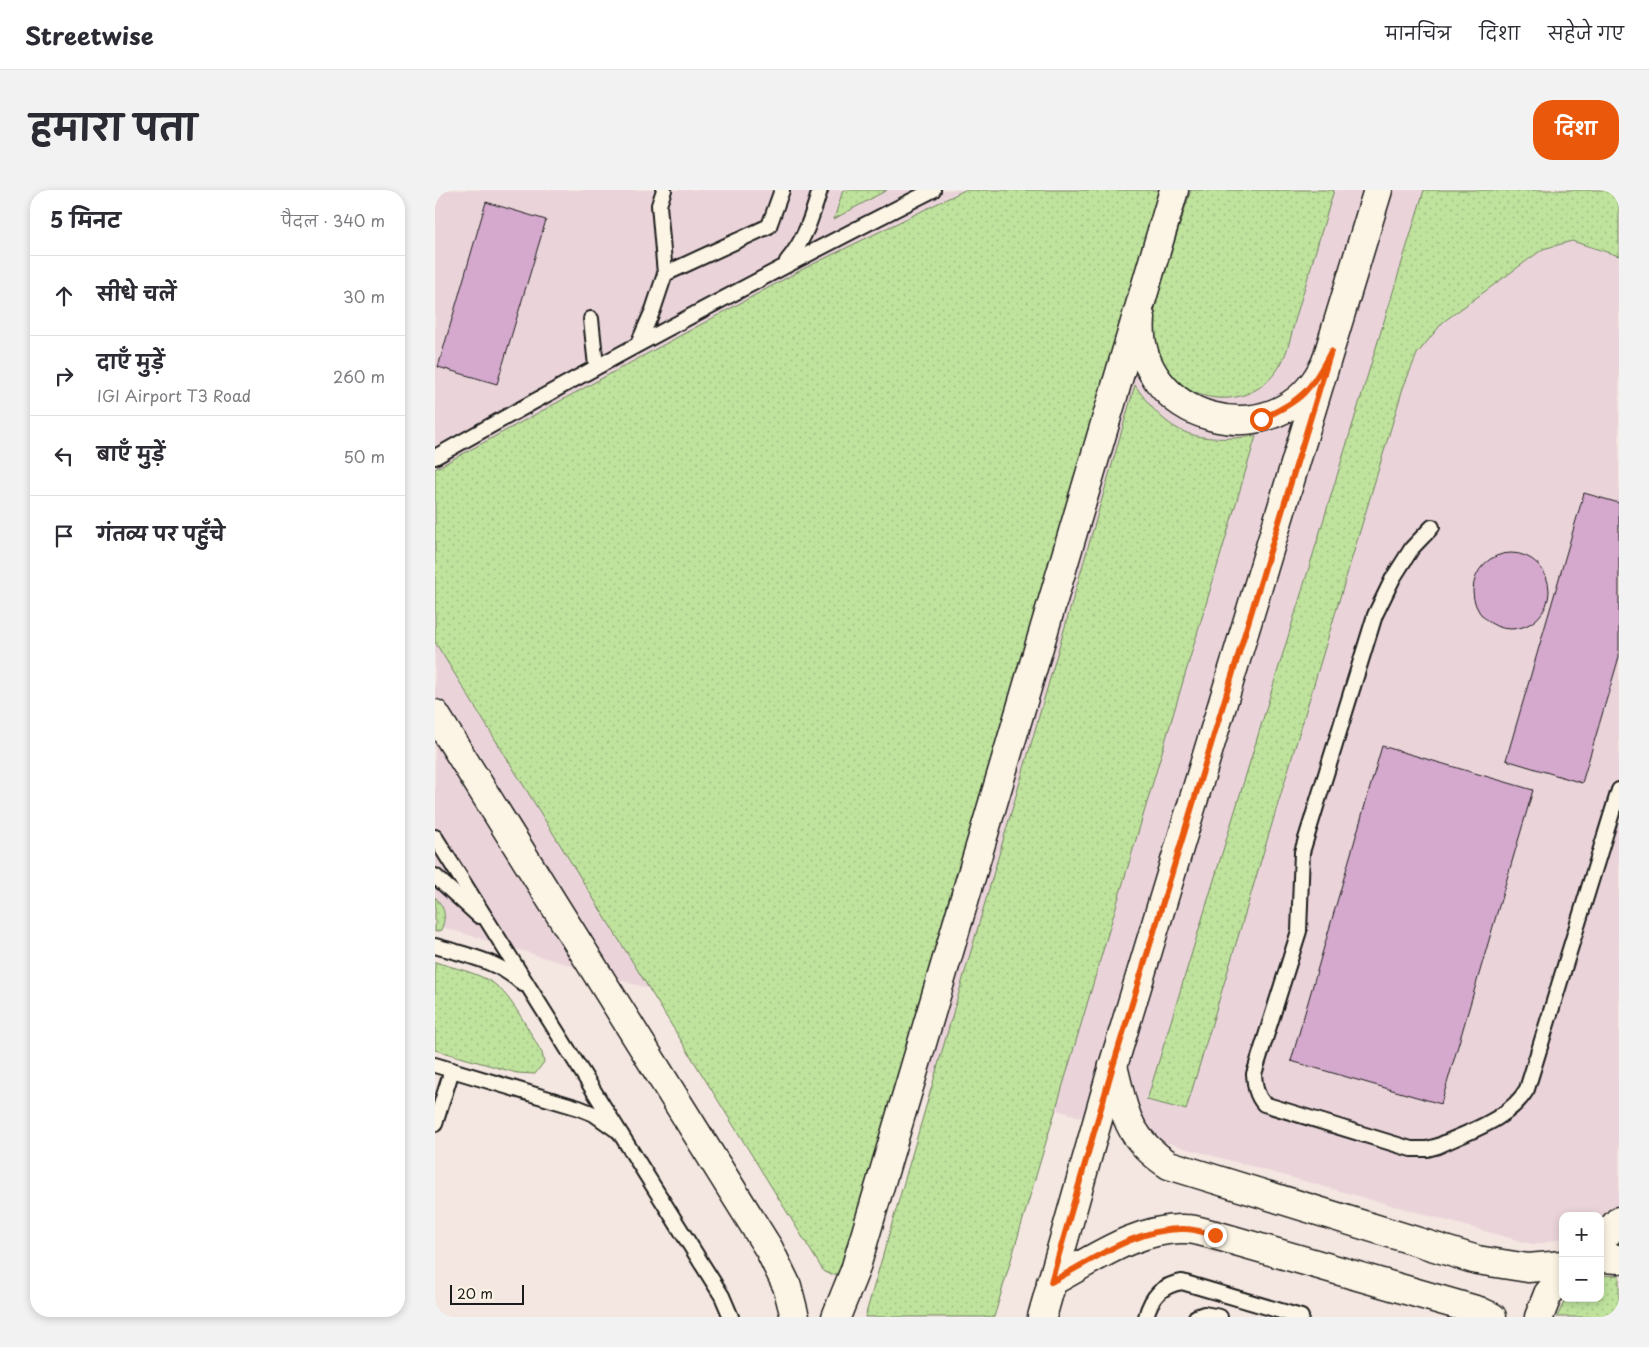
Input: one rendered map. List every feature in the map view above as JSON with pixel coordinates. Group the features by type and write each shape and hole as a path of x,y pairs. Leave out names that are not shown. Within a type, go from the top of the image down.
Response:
{"street":[{"path":"836,1317 857,1260 1174,190"},
{"path":"1042,1317 1113,1066 1331,351 1378,190"},
{"path":"1143,296 1140,330 1148,363 1167,392 1194,411 1227,421 1261,419 1291,405 1316,381 1331,351"},
{"path":"435,714 769,1249 787,1286 795,1317"},
{"path":"1113,1066 1127,1118 1137,1138 1150,1152 1169,1165 1477,1260 1528,1268 1559,1265"},
{"path":"1604,1238 1619,1221"},
{"path":"1051,1282 1123,1244 1155,1232 1185,1228 1460,1306 1492,1317"},
{"path":"1604,1258 1619,1259"},
{"path":"1539,1317 1548,1294 1559,1281"}],"lane":[{"path":"638,344 653,310 665,274 659,205 663,190"},
{"path":"665,274 769,226 782,190"},
{"path":"784,265 799,247 807,230 820,190"},
{"path":"435,457 596,366 784,265 933,190"},
{"path":"591,319 596,366"},
{"path":"1432,527 1412,548 1393,578 1375,615 1302,852 1299,931 1254,1074 1258,1098 1264,1104 1411,1149 1427,1150 1507,1113 1519,1103 1527,1089 1619,790"},
{"path":"435,837 722,1296 731,1317"},
{"path":"435,876 494,930"},
{"path":"435,946 499,967 513,975 533,995"},
{"path":"435,1065 579,1108 609,1124 624,1138"},
{"path":"435,1124 452,1070"},
{"path":"1146,1317 1157,1294 1169,1284 1182,1282 1301,1317"},
{"path":"1196,1317 1204,1314 1220,1317"}],"shaded area":[{"path":"435,190 1619,190 1619,1240 1604,1235 1604,1212 1559,1212 1559,1239 1535,1245 1185,1148 435,925"}],"green space":[{"path":"843,190 887,190 834,219"},
{"path":"965,190 1164,190 844,1266 839,1273 832,1275 824,1272 435,642 435,469 803,269"},
{"path":"1191,190 1334,190 1290,342 1283,360 1269,380 1250,393 1229,398 1207,397 1187,389 1170,375 1158,356 1153,332 1157,301"},
{"path":"1424,190 1619,190 1619,256 1572,241 1543,249 1443,322 1417,354 1403,388 1186,1110 1147,1100"},
{"path":"1135,385 1160,416 1186,433 1201,437 1217,438 1256,436 994,1317 865,1317"},
{"path":"435,897 443,909 444,920 441,930 435,932"},
{"path":"435,962 472,973 493,983 500,989 520,1015 542,1053 544,1062 535,1074 517,1073 435,1050"},
{"path":"1619,1275 1619,1317 1557,1317 1564,1302 1604,1302 1604,1276"}],"building":[{"path":"486,202 546,220 497,384 438,367"},
{"path":"1584,493 1619,503 1619,657 1582,783 1506,760"},
{"path":"1511,553 1526,556 1538,564 1546,576 1549,591 1546,606 1538,618 1526,626 1511,629 1496,626 1484,618 1476,606 1473,591 1476,576 1484,564 1496,556"},
{"path":"1382,746 1533,790 1441,1104 1291,1061"}],"route":[{"path":"1215,1235 1185,1228 1155,1232 1123,1244 1051,1282 1113,1066 1331,351 1316,381 1291,405 1261,419"}]}
